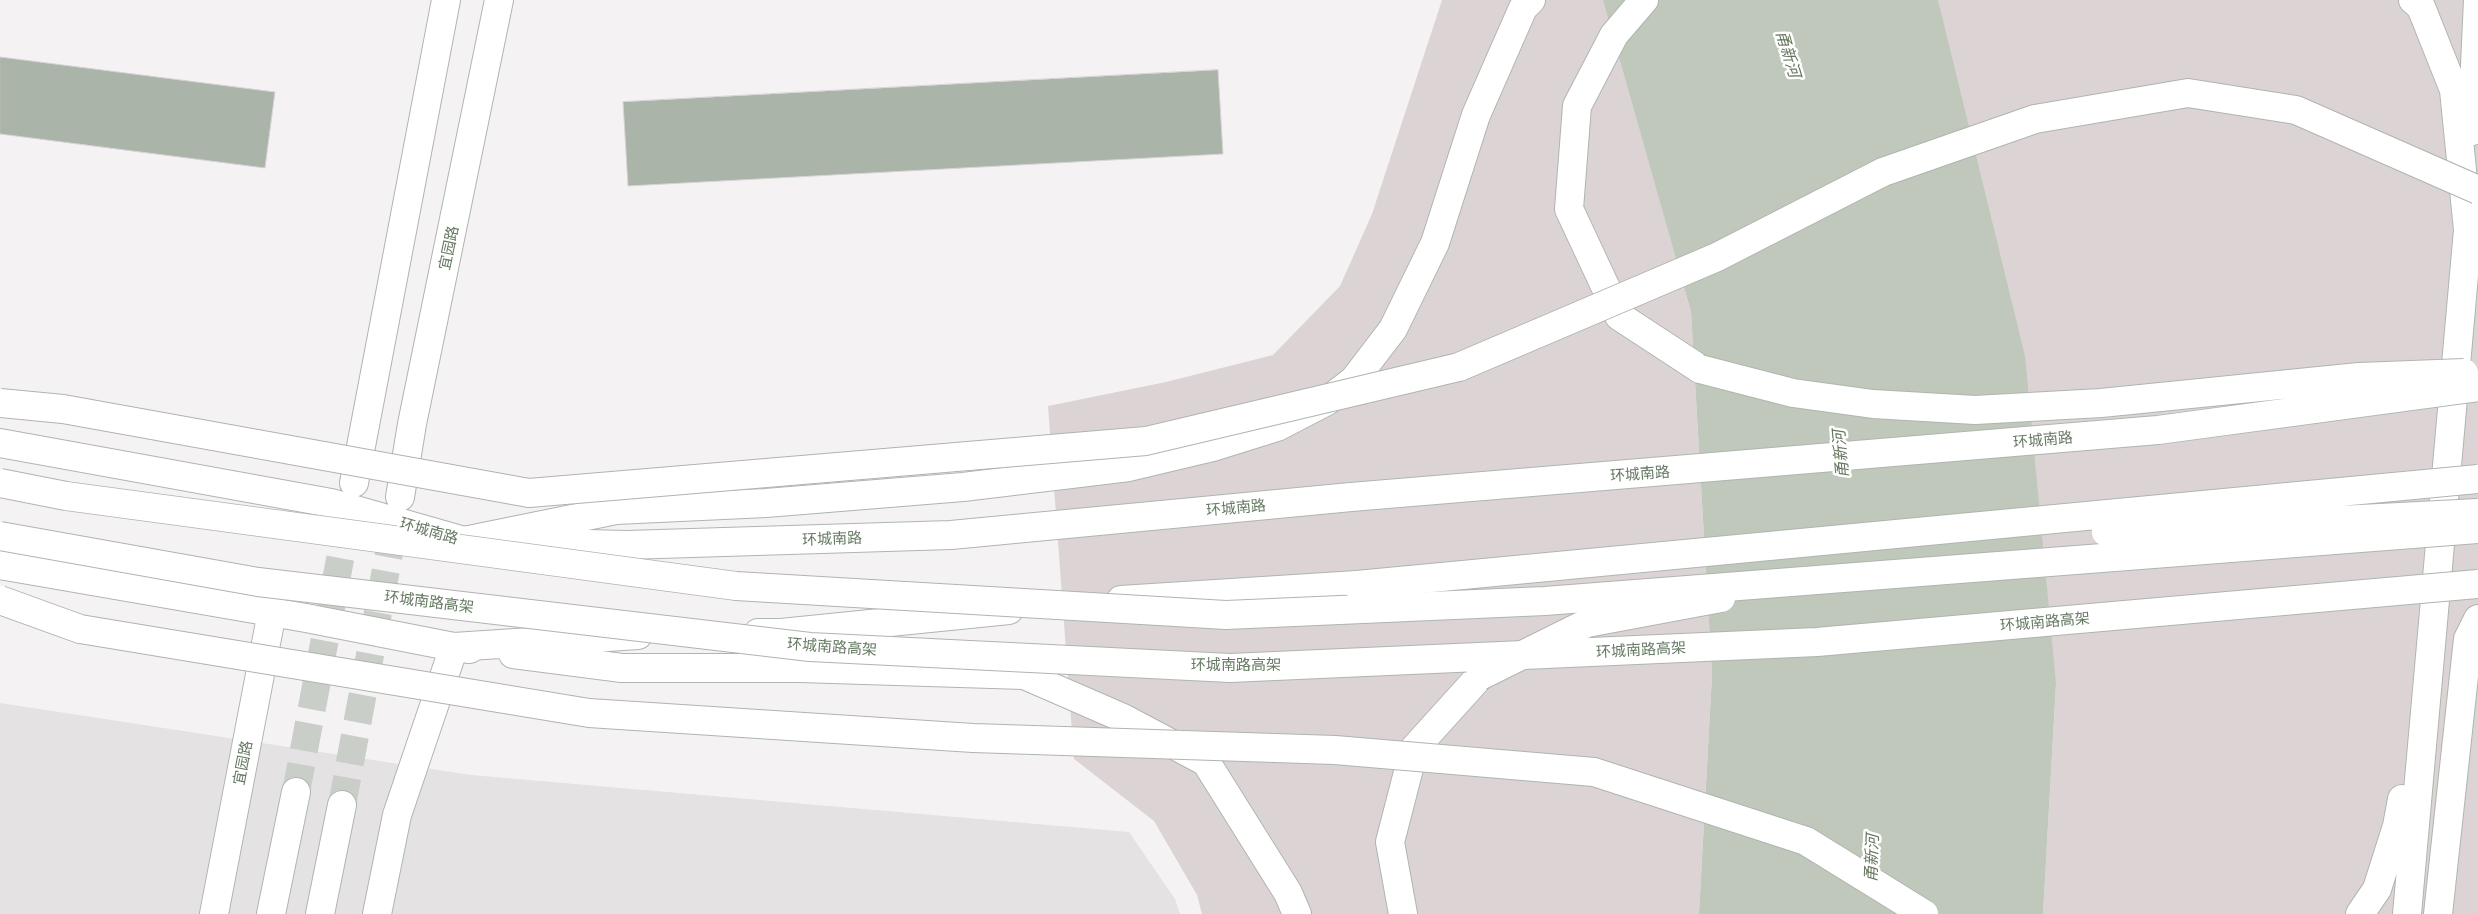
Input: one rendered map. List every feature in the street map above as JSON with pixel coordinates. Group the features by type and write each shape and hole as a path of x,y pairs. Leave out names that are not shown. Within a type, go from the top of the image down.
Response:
{"main road":[{"path":"354,483 446,0"},
{"name":"宜园路","path":"400,497 412,424 499,0"},
{"path":"464,542 616,510 766,503 953,488 1129,467 1214,447 1277,427 1327,401 1354,380 1393,329 1435,243 1476,115 1523,8 1530,0"},
{"path":"1644,0 1614,35 1577,106 1569,209 1619,316 1700,369 1794,393 1873,404 1975,410 2101,403 2359,377 2478,372"},
{"path":"2413,0 2421,7 2454,90 2468,230"},
{"path":"2407,914 2468,230 2478,0"},
{"path":"0,403 63,409 529,493 1146,441 1459,367 1717,257 1883,172 2035,119 2188,94 2296,110 2478,190 2468,230"},
{"name":"环城南路","path":"0,443 330,503 464,542 627,545 951,535 1351,497 2158,430 2478,387"},
{"path":"454,647 619,635 781,633 1110,600 1357,585 2478,479"},
{"path":"0,484 76,497 736,586 1226,615 1545,601 2478,529"},
{"path":"1687,553 2478,513"},
{"path":"1403,914 1390,842 1414,749 1480,676 1587,623 1721,598 2085,556 2478,518"},
{"name":"环城南路高架","path":"0,536 258,582 810,647 1230,668 1817,642 2478,584"},
{"path":"0,565 272,612 454,647 622,668 800,668 1024,675 1123,718 1206,762 1292,903"},
{"path":"0,600 80,629 589,713 974,738 1335,750 1594,772 1806,841 1924,914"},
{"name":"宜园路","path":"214,914 272,612"},
{"path":"2438,914 2468,639 2478,619"},
{"path":"376,914 397,815 454,647"},
{"path":"2360,914 2377,888 2397,826 2428,668"},
{"path":"271,914 296,792"},
{"path":"320,914 342,804"}],"shaded area":[{"path":"1442,0 1604,0 1691,312 1712,675 1699,914 1202,914 1197,895 1154,821 1074,759 1048,406 1166,382 1273,355 1340,286 1372,214"},
{"path":"1938,0 2478,0 2478,914 2043,914 2056,683"},
{"path":"0,703 471,775 1129,832 1175,899 1180,914 0,914"}],"water":[{"name":"甬新河","path":"1603,0 1938,0 2025,356 2056,683 2043,914 1699,914 1712,675 1691,312"}],"building":[{"path":"0,57 275,92 265,168 0,134"},
{"path":"1218,70 1223,154 628,186 623,102"}],"tunnel":[{"path":"296,792 349,512"},
{"path":"342,805 396,516"}]}
